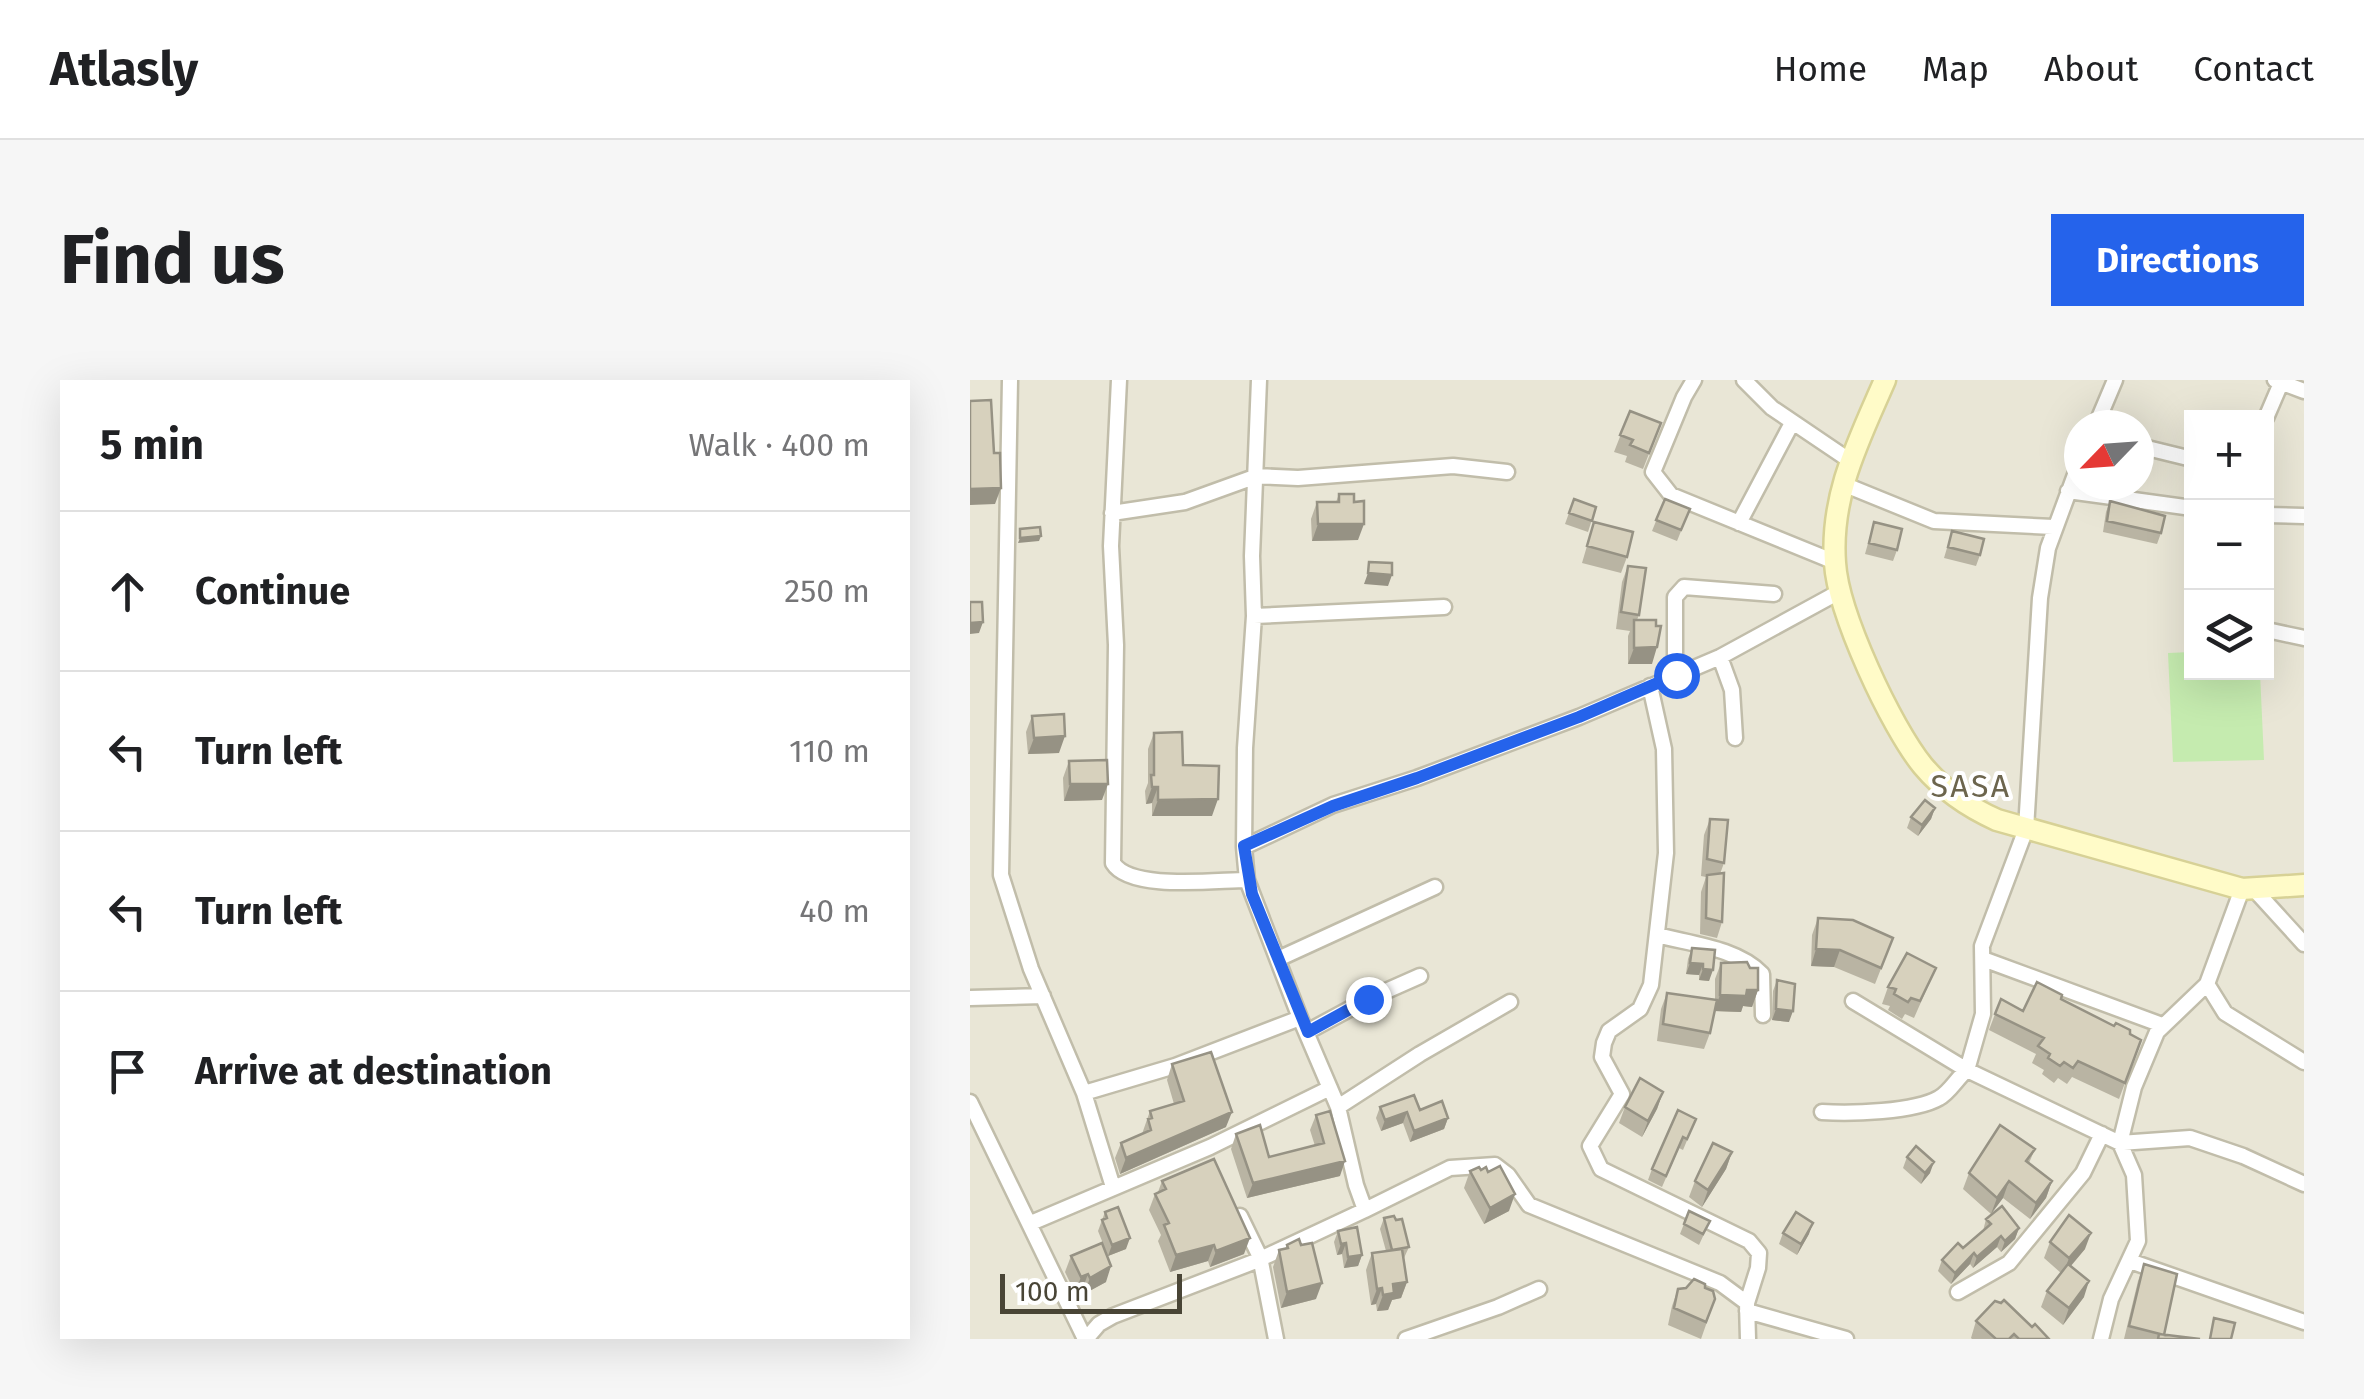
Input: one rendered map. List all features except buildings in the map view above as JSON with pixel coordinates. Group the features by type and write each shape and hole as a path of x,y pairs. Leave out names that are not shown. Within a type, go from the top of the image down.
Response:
{"street":[{"path":"1010,380 1001,874 1014,923 1084,1093 1113,1187"},
{"path":"1119,380 1112,513 1116,644 1113,863 1124,874 1141,880 1248,880"},
{"path":"1259,380 1252,556 1254,616 1246,722 1244,846 1248,880 1338,1106 1365,1210"},
{"path":"1694,380 1653,472 1670,494 1834,562"},
{"path":"1744,380 1792,423 1849,460"},
{"path":"1885,380 1849,460 1834,562 1839,592 1903,737 1926,769 1966,806 2026,829 2247,888 2304,884"},
{"path":"2102,410 2115,380"},
{"path":"2269,410 2278,382 2304,391"},
{"path":"1739,523 1792,423"},
{"path":"2154,449 2184,456"},
{"path":"1112,513 1185,502 1257,476 1298,478 1454,466 1507,472"},
{"path":"1843,484 1934,521 2053,528"},
{"path":"1822,1112 1876,1112 1932,1101 1942,1097 1967,1070 1982,1014 1982,946 2026,829 2040,598 2053,528 2065,500"},
{"path":"2130,500 2184,507"},
{"path":"2274,514 2304,516"},
{"path":"1676,675 1675,597 1684,587 1774,594"},
{"path":"1244,846 1333,806 1579,717 1720,658 1839,592"},
{"path":"1254,616 1444,607"},
{"path":"2274,632 2304,638"},
{"path":"1720,658 1732,690 1735,738"},
{"path":"1650,686 1667,780 1666,852 1651,984 1640,1009 1609,1031 1604,1043 1602,1057 1622,1094 1590,1146 1601,1169 1748,1241 1759,1253 1747,1307 1748,1339"},
{"path":"1278,959 1435,887"},
{"path":"2247,888 2304,944"},
{"path":"2101,1339 2111,1299 2138,1241 2134,1175 2120,1143 2134,1087 2162,1025 2208,984 2247,888"},
{"path":"1657,935 1753,964 1762,974 1764,1015"},
{"path":"1983,959 2162,1025"},
{"path":"1308,1032 1420,976"},
{"path":"2208,984 2225,1014 2304,1062"},
{"path":"970,998 1043,996"},
{"path":"1853,1001 1967,1070 2120,1143 2190,1138 2243,1156 2304,1184"},
{"path":"1338,1106 1510,1002"},
{"path":"1084,1093 1175,1066 1300,1018"},
{"path":"1031,1223 1113,1187 1210,1152 1330,1088"},
{"path":"970,1102 1086,1339 1113,1316 1260,1257 1450,1168 1494,1165 1508,1175 1529,1205 1720,1283 1747,1307 1846,1339"},
{"path":"1958,1292 2009,1263 2083,1173 2102,1134"},
{"path":"1236,1207 1260,1257 1276,1339"},
{"path":"2130,1261 2304,1322"},
{"path":"1406,1339 1539,1289"}],"shaded area":[{"path":"970,380 2304,380 2304,1339 970,1339"}],"green space":[{"path":"2184,652 2184,680 2260,680 2264,760 2173,762 2168,653"}],"district":[{"name":"SASA","path":"1971,786"}],"route":[{"path":"1368,999 1308,1032 1252,894 1244,846 1333,806 1579,717 1676,675"}]}
